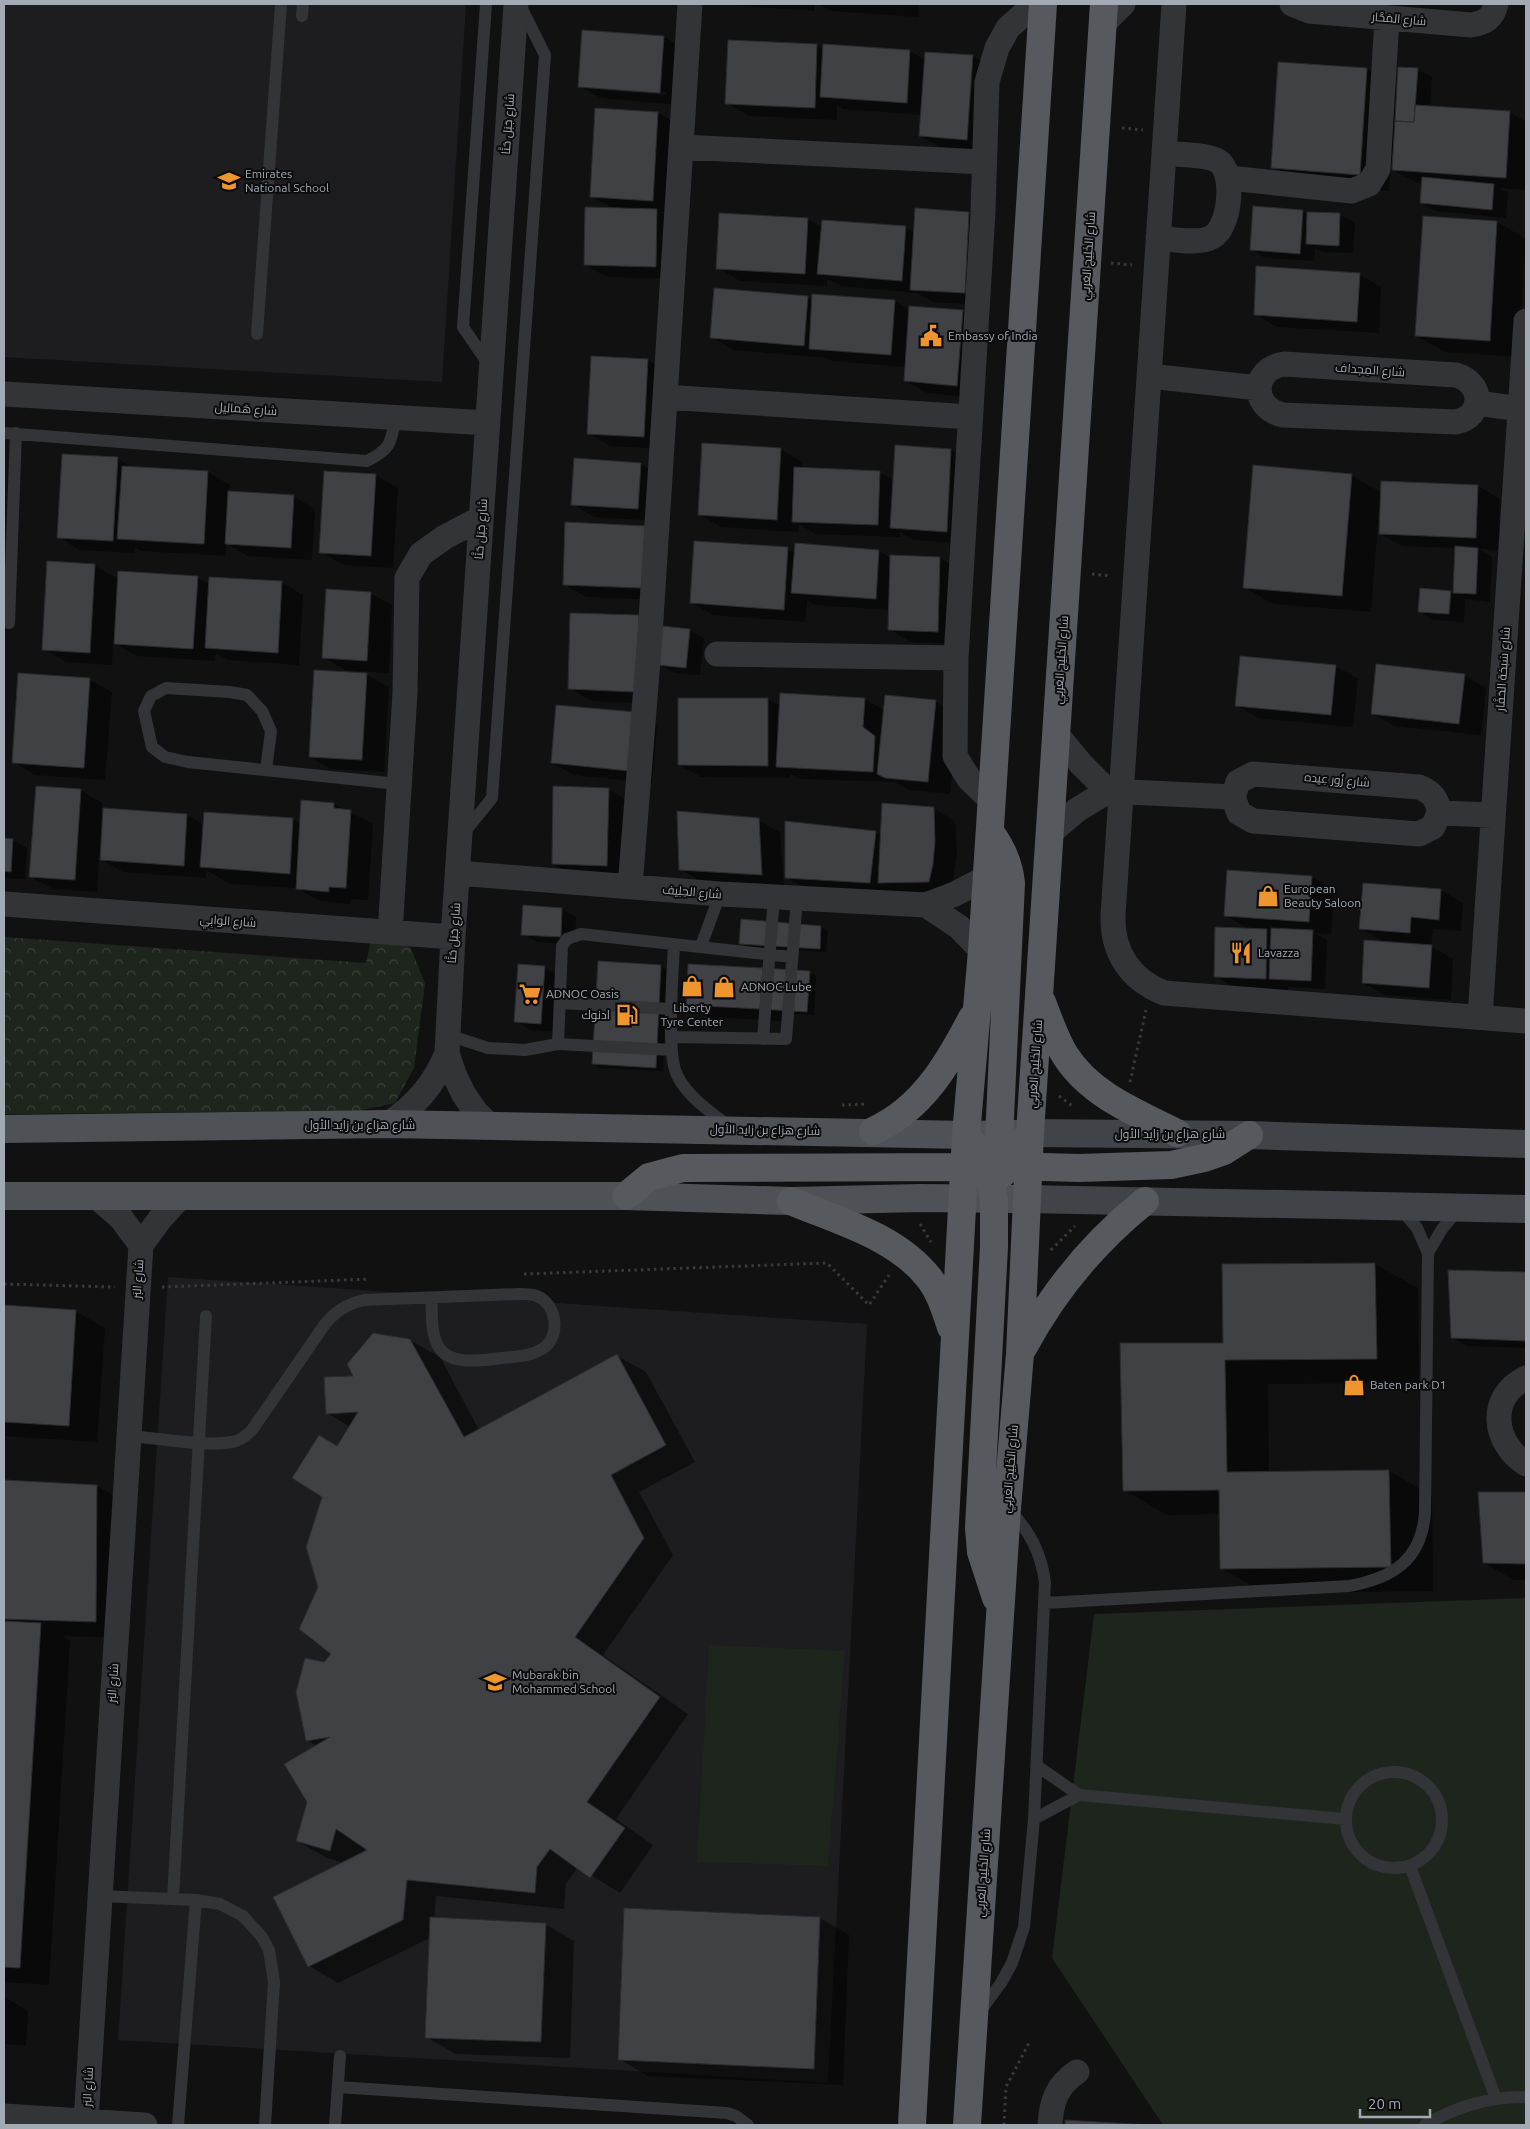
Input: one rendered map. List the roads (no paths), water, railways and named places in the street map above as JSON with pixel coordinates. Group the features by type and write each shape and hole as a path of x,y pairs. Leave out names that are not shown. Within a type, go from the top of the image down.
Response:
{"highway":[{"path":"1027,1199 1015,1190 966,1134 982,951 1043,4"},
{"name":"شارع الخَلِيج العَربِي","path":"967,2125 1000,1608 1020,1354 1030,1133 1103,14"},
{"path":"990,832 1003,850 1012,883 989,1160 994,1199 994,1247 979,1528 984,1567 1000,1608"},
{"path":"1039,996 1065,1056 1095,1088 1125,1107 1177,1133"},
{"path":"873,1131 904,1114 930,1089 976,1010"},
{"path":"626,1196 649,1178 667,1171 683,1168 989,1160 1028,1167 1079,1168 1187,1163 1224,1150 1248,1135"},
{"path":"912,2125 954,1334 963,1198 989,1160"},
{"path":"791,1201 886,1242 918,1265 938,1293 954,1334"},
{"path":"1020,1354 1047,1305 1081,1261 1115,1226 1145,1201"}],"main road":[{"name":"شارع هزاع بن زايد الأول","path":"4,1129 388,1124 966,1134"},
{"name":"شارع هزاع بن زايد الأول","path":"989,1160 1030,1133 1177,1133 1526,1144"},
{"path":"4,1196 626,1196 791,1201 963,1198 1526,1209"}],"street":[{"name":"شارع جَبَل حَتَّا","path":"490,1126 475,1111 463,1093 454,1074 448,1044 453,937 491,369 518,4"},
{"path":"630,886 650,644 690,4"},
{"path":"992,802 968,779 955,756 956,658 975,362 987,82 998,48 1008,28 1035,4"},
{"path":"1103,14 1123,4"},
{"path":"1174,4 1136,578 1115,791 1112,930 1115,944 1129,970 1151,988 1178,996 1526,1021"},
{"name":"شارع المَحَّار","path":"1292,4 1309,11 1471,25 1486,21 1492,16 1496,4"},
{"path":"1229,178 1352,191 1369,184 1375,178 1379,160 1387,18"},
{"path":"1158,238 1206,240 1214,237 1224,223 1229,178 1224,166 1213,158 1165,142"},
{"path":"680,147 984,162"},
{"name":"شارع سَبخة الحَفَّار","path":"1480,1017 1526,321"},
{"name":"شارع المِجداف","path":"1259,388 1264,374 1276,365 1284,364 1456,375 1470,381 1475,388 1477,403"},
{"path":"1149,376 1259,388 1260,396 1268,410 1290,415 1456,422 1470,416 1477,403 1520,409"},
{"name":"شارع هَمالِيل","path":"4,394 488,424"},
{"path":"665,397 970,417"},
{"path":"390,933 404,694 408,578 421,554 444,537 481,518"},
{"path":"717,654 956,658"},
{"path":"1057,735 1080,764 1115,791"},
{"name":"شارع زُور عِيده","path":"1233,797 1238,782 1253,774 1261,774 1419,787 1434,796 1439,813"},
{"path":"1049,834 1077,810 1115,791 1233,797 1239,813 1254,821 1401,833 1419,834 1427,831 1437,820 1439,813 1493,815"},
{"name":"شارع الحِلِيف","path":"458,873 720,894 926,905 955,894 987,877"},
{"name":"شارع الوابِي","path":"4,904 453,937"},
{"path":"926,905 959,927 982,951"},
{"name":"شارع جَبَل حَتَّا","path":"388,1124 408,1111 424,1094 438,1075 448,1044"},
{"name":"شارع البَر","path":"86,2121 141,1245 160,1219 182,1195"},
{"name":"شارع البَر","path":"96,1196 121,1218 141,1245"},
{"path":"1526,1378 1513,1387 1506,1395 1499,1415 1502,1439 1512,1454 1526,1464"},
{"path":"1050,2125 1052,2105 1056,2093 1065,2081 1077,2072"},
{"path":"4,2116 145,2125"}],"lane":[{"path":"257,334 281,4"},
{"path":"486,4 463,327 491,369"},
{"path":"460,838 492,798 545,55 518,4"},
{"path":"10,623 10,433 368,461 383,454 390,444 395,418"},
{"path":"266,770 271,731 262,711 247,696 230,692 166,688 151,696 144,711 146,727 152,747 165,757 188,762 398,784"},
{"path":"701,946 720,894"},
{"path":"764,1039 770,956 786,898"},
{"path":"448,1044 524,1050 558,1044 672,1044 786,1039 792,957 786,898"},
{"path":"558,1044 562,946 567,940 581,934 792,957"},
{"path":"674,944 672,1044 676,1074 706,1109 733,1129"},
{"path":"560,1003 672,1009"},
{"path":"1044,1603 1349,1586 1383,1577 1397,1569 1409,1558 1417,1545 1424,1524 1428,1253 1417,1228 1398,1207"},
{"path":"1428,1253 1442,1229 1460,1208"},
{"path":"128,1436 200,1442 233,1442 246,1436 325,1324 338,1310 364,1300 518,1294 536,1296 545,1301 551,1309 555,1329 552,1338 537,1352 525,1356 470,1362 460,1361 450,1357 436,1342 431,1323 432,1298"},
{"path":"173,1900 206,1316"},
{"path":"974,2019 1001,1983 1020,1945 1024,1927 1034,1819 1046,1582 1040,1554 1026,1529 1007,1508"},
{"path":"1037,1766 1079,1795 1345,1819"},
{"path":"1389,1772 1403,1773 1416,1777 1428,1786 1436,1797 1441,1810 1442,1824 1439,1838 1432,1850 1422,1860 1410,1866 1396,1869 1383,1868 1371,1863 1352,1844 1346,1832 1345,1819 1347,1805 1363,1782 1376,1775 1389,1772"},
{"path":"1034,1819 1079,1795"},
{"path":"1410,1866 1496,2099"},
{"path":"100,1896 196,1900 220,1904 243,1916 262,1937 269,1950 274,1982 265,2125"},
{"path":"178,2125 196,1900"},
{"path":"335,2125 340,2056"},
{"path":"338,2087 727,2113 736,2116 748,2125"},
{"path":"1425,2125 1453,2111 1496,2099 1526,2097"}],"place":[{"name":"Emirates National School","path":"229,181"},
{"name":"Embassy of India","path":"931,336"},
{"name":"European Beauty Saloon","path":"1268,896"},
{"name":"Lavazza","path":"1241,953"},
{"name":"Liberty Tyre Center","path":"692,986"},
{"name":"ADNOC Lube","path":"724,987"},
{"name":"ADNOC Oasis","path":"530,994"},
{"name":"ادنوك","path":"627,1015"},
{"name":"Baten park D1","path":"1354,1385"},
{"name":"Mubarak bin Mohammed School","path":"495,1682"}]}
